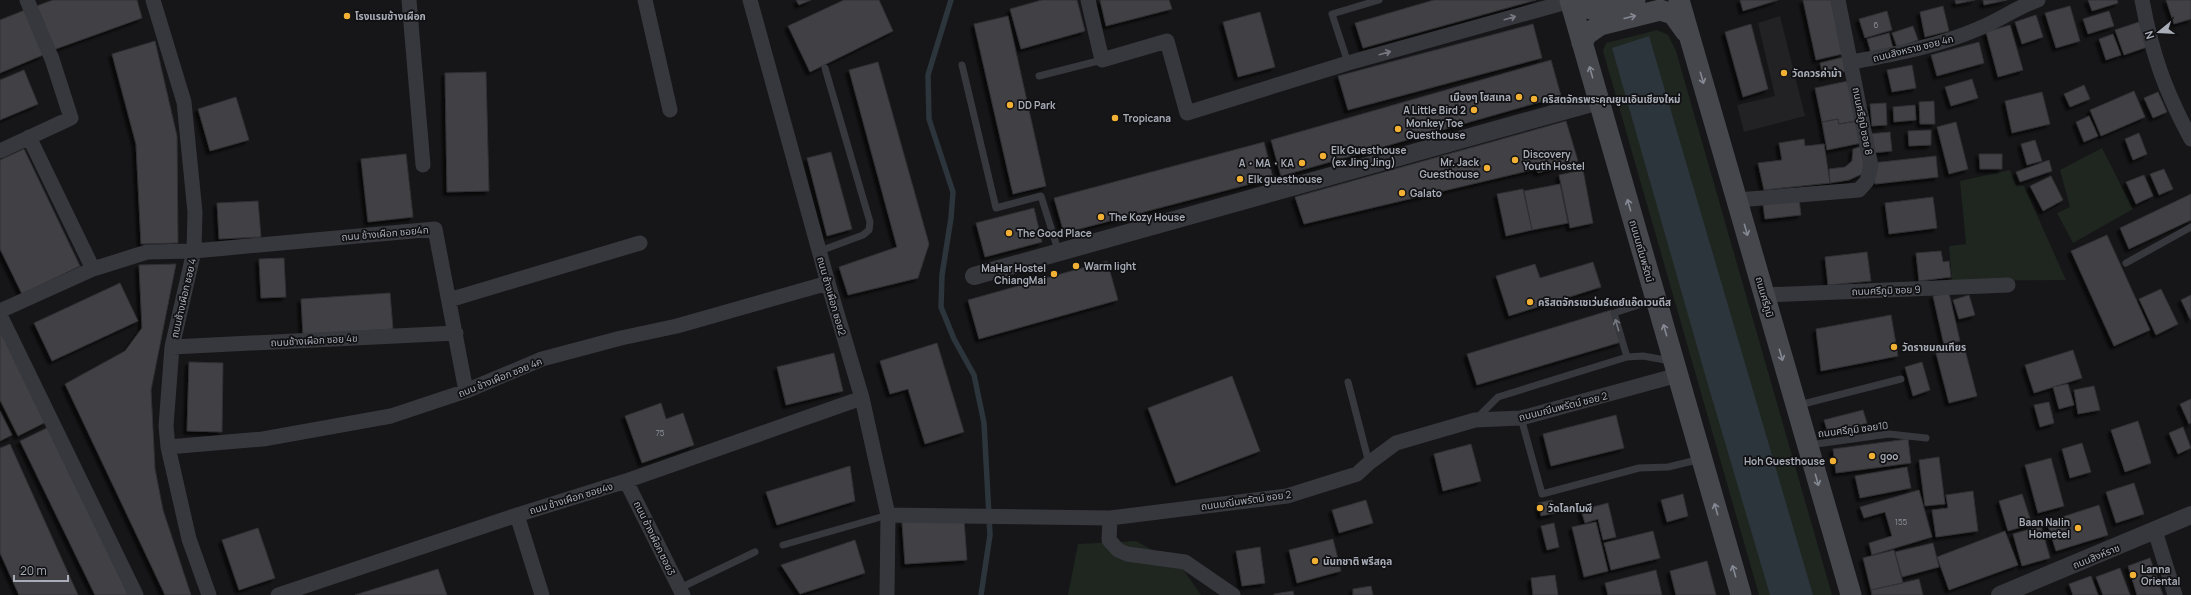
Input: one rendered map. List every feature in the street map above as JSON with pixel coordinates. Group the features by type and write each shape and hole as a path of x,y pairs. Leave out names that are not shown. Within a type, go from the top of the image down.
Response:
{"main road":[{"path":"1572,0 1597,18 1660,10 1673,14 1692,45"},
{"name":"ถนนมณีนพรัตน์","path":"1572,0 1582,43 1741,595"},
{"path":"1582,43 1597,18 1634,0"},
{"name":"ถนนศรีภูมิ","path":"1680,0 1851,595"}],"street":[{"path":"0,150 71,118 52,59 27,0"},
{"name":"ถนนช้างเผือก ซอย 4","path":"153,0 184,102 195,212 194,251 172,347 166,426 168,447 189,539 209,595"},
{"path":"409,0 423,165"},
{"path":"645,0 670,110"},
{"name":"ถนน ช้างเผือก ซอย2","path":"750,0 828,284 862,398 888,515 887,595"},
{"path":"1088,0 1102,60 1167,41 1187,113 1348,63 1572,0"},
{"name":"ถนนศรีภูมิ ซอย 8","path":"1737,200 1859,190 1867,181 1871,166 1852,62 1838,0"},
{"name":"ถนนสิงหราช ซอย 4ก","path":"1852,62 1943,43 1981,28 2023,5 2038,0"},
{"path":"2142,0 2150,40 2158,67 2170,100 2191,139"},
{"path":"974,276 1599,101"},
{"path":"29,137 93,269"},
{"name":"ถนน ช้างเผือก ซอย4ก","path":"194,251 435,229 466,391"},
{"path":"449,300 640,243"},
{"path":"0,311 93,269 147,252 194,251"},
{"name":"ถนน ช้างเผือก ซอย 4ค","path":"168,447 263,439 391,416 466,391 542,360 621,338 678,326 828,284"},
{"name":"ถนนศรีภูมิ ซอย 9","path":"1764,295 2008,286"},
{"path":"0,315 136,595"},
{"name":"ถนนช้างเผือก ซอย 4ข","path":"172,347 456,333"},
{"name":"ถนนมณีนพรัตน์ ซอย 2","path":"888,515 1110,518 1287,496 1357,474 1369,462 1396,443 1475,420 1521,418 1676,368"},
{"name":"ถนน ช้างเผือก ซอย4ง","path":"278,595 516,515 626,481 862,398"},
{"name":"ถนน ช้างเผือก ซอย3","path":"626,481 681,592"},
{"path":"516,515 542,595"},
{"name":"ถนนสิงห์ราช","path":"2000,595 2191,515"},
{"path":"1110,518 1109,540 1118,550 1127,554 1185,562 1233,595"},
{"path":"2155,531 2175,595"}],"lane":[{"path":"1348,63 1332,14 1379,0"},
{"path":"1039,76 1102,60"},
{"path":"962,65 996,208 1041,196 1059,253"},
{"path":"820,251 863,235 869,230 870,222 825,68"},
{"path":"2126,263 2191,227"},
{"path":"1627,357 1614,313 1656,300"},
{"path":"1475,420 1498,397 1627,357 1643,356 1676,368"},
{"path":"1796,406 1901,379"},
{"path":"1348,382 1369,462"},
{"path":"1521,418 1542,494 1639,468 1668,467 1702,459"},
{"name":"ถนนศรีภูมิ ซอย10","path":"1807,445 1888,434 1926,438"},
{"path":"783,546 888,515"},
{"path":"681,592 755,552"}],"shaded area":[{"path":"1780,16 1805,116 1744,132 1737,105 1775,96 1758,23"},
{"path":"1657,30 1668,35 1676,51 1832,595 1759,595 1603,51 1606,43"},
{"path":"1649,36 1813,595 1770,595 1706,378 1612,48"},
{"path":"2102,148 2133,209 2073,243 2057,213 2070,207 2060,170"},
{"path":"2010,170 2016,185 2024,186 2066,280 1952,281 1949,246 1966,244 1960,181"},
{"path":"1136,541 1180,565 1201,595 1068,595 1078,544"}],"building":[{"path":"53,0 137,0 142,18 53,50 34,7"},
{"path":"796,0 811,0 799,5"},
{"path":"844,0 879,0 893,31 810,72 788,26"},
{"path":"1042,0 1077,0 1085,31 1021,49 1010,9"},
{"path":"1100,0 1169,0 1172,9 1106,26"},
{"path":"1434,0 1536,0 1363,48 1355,23"},
{"path":"1740,0 1778,0 1743,11"},
{"path":"1803,0 1831,0 1842,54 1816,60"},
{"path":"1955,0 1975,0 1956,4"},
{"path":"1983,0 2007,0 1984,5"},
{"path":"2088,0 2117,0 2118,3 2092,11"},
{"path":"2166,0 2191,0 2191,19 2174,24"},
{"path":"1943,6 1949,31 1925,37 1920,12"},
{"path":"2070,6 2080,41 2056,48 2045,13"},
{"path":"25,10 43,55 0,73 0,20"},
{"path":"1887,11 1892,30 1865,38 1859,19"},
{"path":"2109,11 2114,26 2088,34 2083,19"},
{"path":"1260,12 1275,67 1238,77 1223,22"},
{"path":"2036,15 2043,37 2022,44 2015,22"},
{"name":"DD Park","path":"1008,16 1046,186 1013,194 974,24"},
{"path":"2139,22 2147,47 2124,55 2115,30"},
{"path":"1533,24 1542,58 1348,110 1338,76"},
{"path":"1751,24 1768,89 1743,97 1725,32"},
{"path":"2010,25 2023,70 1998,77 1986,32"},
{"path":"1913,26 1918,40 1897,47 1892,33"},
{"path":"1889,33 1893,48 1871,53 1867,39"},
{"path":"2113,34 2121,55 2106,60 2099,39"},
{"path":"155,41 177,136 178,243 141,244 136,144 112,54"},
{"path":"1979,42 1984,63 1937,76 1931,55"},
{"path":"1844,57 1846,71 1823,77 1820,63"},
{"path":"1551,60 1561,96 1281,176 1271,140"},
{"path":"878,62 929,244 918,278 848,295 839,267 897,247 849,70"},
{"path":"1912,65 1916,88 1892,92 1887,70"},
{"path":"24,70 38,104 0,120 0,80"},
{"path":"486,72 489,191 447,192 445,73"},
{"path":"1972,79 1978,98 1951,106 1945,87"},
{"path":"1848,81 1857,121 1839,124 1838,119 1822,122 1815,88"},
{"path":"2084,85 2090,99 2070,107 2064,94"},
{"path":"2134,91 2145,117 2101,136 2090,110"},
{"path":"2042,92 2050,124 2012,133 2005,101"},
{"path":"2158,92 2167,112 2153,118 2144,98"},
{"path":"236,97 249,140 210,151 198,109"},
{"path":"1934,101 1935,124 1920,124 1919,102"},
{"path":"1886,103 1887,125 1872,126 1870,104"},
{"path":"1915,105 1916,120 1894,122 1893,107"},
{"path":"2089,116 2098,136 2084,142 2076,122"},
{"path":"1838,119 1839,124 1857,121 1861,143 1827,150 1822,122"},
{"path":"1566,121 1578,161 1538,173 1536,169 1304,224 1295,197"},
{"path":"1956,122 1968,169 1949,174 1937,127"},
{"path":"1931,130 1931,145 1909,146 1908,131"},
{"path":"1890,132 1892,151 1872,153 1869,134"},
{"path":"2139,133 2147,154 2133,160 2125,139"},
{"path":"1804,139 1805,146 1824,144 1830,183 1764,190 1758,163 1782,160 1779,143"},
{"path":"2035,140 2042,161 2027,165 2021,144"},
{"path":"1264,142 1273,178 1064,233 1054,198"},
{"path":"1863,146 1865,160 1862,174 1849,180 1830,183 1829,169 1845,167 1852,161 1853,149"},
{"path":"24,149 80,266 22,294 0,249 0,160"},
{"path":"831,152 852,229 827,236 807,158"},
{"path":"406,154 413,217 368,222 361,159"},
{"path":"1979,154 2002,154 2002,169 1980,169"},
{"path":"1936,156 1938,177 1875,184 1872,163"},
{"path":"2049,160 2052,171 2020,182 2016,172"},
{"path":"2164,169 2173,189 2159,195 2150,174"},
{"path":"1583,170 1593,223 1570,228 1559,175"},
{"path":"2144,175 2153,196 2136,204 2126,182"},
{"path":"2051,176 2063,200 2043,211 2030,186"},
{"path":"1560,184 1568,223 1532,230 1524,191"},
{"path":"1523,189 1532,230 1506,236 1497,194"},
{"path":"2191,194 2191,220 2129,249 2120,228"},
{"path":"1933,197 1937,228 1889,234 1885,203"},
{"path":"1799,199 1801,215 1765,219 1763,204"},
{"path":"258,201 261,237 219,239 217,203"},
{"name":"The Good Place","path":"1034,208 1042,242 985,257 976,223"},
{"path":"2107,235 2150,330 2114,346 2071,251"},
{"path":"1941,251 1943,262 1949,261 1951,277 1919,281 1916,253"},
{"path":"1867,252 1871,281 1828,285 1825,257"},
{"path":"284,258 286,297 261,298 259,259"},
{"path":"1107,261 1118,300 979,339 968,300"},
{"name":"คริสตจักรเซเว่นธ์เดย์แอ๊ดเวนตีส","path":"1593,262 1601,287 1509,316 1496,276 1535,264 1540,278"},
{"path":"176,264 151,390 155,469 163,510 191,595 165,595 65,384 125,351 142,328 139,265"},
{"path":"120,283 138,321 52,361 34,323"},
{"path":"2161,289 2178,324 2156,335 2139,299"},
{"path":"390,293 393,329 303,335 301,299"},
{"path":"1949,293 1960,341 1944,345 1933,296"},
{"path":"1969,295 1975,315 1959,319 1953,300"},
{"path":"2191,295 2191,319 2190,319 2181,300"},
{"path":"1611,310 1621,342 1477,385 1467,354"},
{"path":"1891,315 1898,356 1821,371 1816,329"},
{"path":"0,328 46,422 18,436 0,400"},
{"path":"937,343 964,432 925,444 908,389 890,394 880,361"},
{"path":"1964,346 1977,396 1949,403 1936,353"},
{"path":"2073,350 2082,378 2034,393 2025,365"},
{"path":"834,353 843,391 786,405 777,367"},
{"path":"189,362 223,363 222,432 187,431"},
{"path":"1922,362 1930,390 1913,396 1905,367"},
{"path":"1232,376 1260,451 1176,483 1148,408"},
{"path":"2068,384 2074,405 2059,409 2053,387"},
{"path":"2094,386 2100,410 2078,414 2074,390"},
{"path":"2191,399 2191,423 2189,424 2180,404"},
{"path":"2049,402 2054,423 2040,427 2034,405"},
{"path":"661,403 666,419 683,413 694,445 642,463 625,416"},
{"path":"1863,410 1867,423 1828,433 1824,420"},
{"path":"0,411 12,435 0,441"},
{"path":"1616,415 1624,448 1551,466 1543,434"},
{"path":"2138,421 2151,463 2125,472 2111,430"},
{"path":"51,426 133,595 95,595 20,441"},
{"path":"2183,427 2191,448 2178,454 2169,433"},
{"name":"goo","path":"1908,439 1911,463 1836,473 1833,449"},
{"path":"2082,443 2091,472 2070,478 2062,449"},
{"path":"10,444 78,595 19,595 0,553 0,448"},
{"path":"1471,444 1481,481 1443,491 1434,454"},
{"path":"1939,457 1945,504 1925,506 1919,460"},
{"path":"2051,458 2064,506 2038,513 2025,465"},
{"path":"850,466 855,501 777,525 766,492"},
{"path":"1907,467 1911,488 1860,498 1855,476"},
{"path":"2134,483 2144,514 2116,523 2106,492"},
{"path":"1919,490 1932,537 1872,555 1869,543 1892,536 1885,512 1864,518 1860,507"},
{"path":"1973,491 1978,531 1936,537 1932,510 1948,508 1946,495"},
{"path":"1683,494 1688,516 1667,522 1661,500"},
{"path":"2022,494 2032,524 2008,531 1999,501"},
{"path":"1366,500 1373,523 1339,533 1332,510"},
{"path":"1552,500 1555,513 1541,516 1538,503"},
{"path":"1608,503 1616,537 1603,540 1598,519 1585,523 1581,510"},
{"name":"Baan Nalin Hometel","path":"2099,505 2108,535 2056,551 2047,522"},
{"path":"964,519 967,560 905,564 902,522"},
{"path":"1596,522 1608,571 1584,577 1572,527"},
{"path":"1554,523 1559,547 1547,550 1541,526"},
{"path":"2041,526 2050,558 2022,566 2013,534"},
{"path":"258,528 275,578 239,590 222,540"},
{"path":"1653,531 1660,558 1611,570 1604,543"},
{"path":"2005,531 2018,565 1949,590 1937,557"},
{"name":"นันทชาติ พรีสคูล","path":"1333,539 1341,571 1297,583 1289,550"},
{"path":"855,540 865,573 800,594 781,565"},
{"path":"1933,543 1939,567 1902,577 1895,552"},
{"path":"1260,547 1265,583 1242,586 1236,551"},
{"path":"1894,550 1903,583 1871,590 1863,558"},
{"path":"2150,558 2163,595 2137,595 2128,566"},
{"path":"1707,561 1716,595 1676,595 1670,571"},
{"path":"2120,568 2130,595 2103,595 2096,577"},
{"path":"438,569 447,595 355,595"},
{"path":"1656,570 1662,595 1608,595 1605,583"},
{"path":"1555,575 1558,595 1533,595 1531,578"},
{"path":"2091,576 2098,595 2073,595 2069,584"},
{"path":"1919,579 1923,595 1872,595 1871,590"},
{"path":"1371,586 1373,595 1353,595 1353,589"},
{"path":"1293,591 1294,595 1274,595 1274,594"}],"waterway":[{"path":"951,0 928,75 929,119 953,192 951,218 942,275 941,307 954,339 974,375 984,423 990,535 981,595"}],"place":[{"name":"โรงแรมช้างเผือก","path":"347,16"},
{"name":"วัดควรค่าม้า","path":"1784,73"},
{"name":"เมืองๆ โฮสเทล","path":"1519,97"},
{"name":"คริสตจักรพระคุณยูนเอินเชียงใหม่","path":"1534,99"},
{"name":"DD Park","path":"1010,105"},
{"name":"A Little Bird 2","path":"1474,110"},
{"name":"Tropicana","path":"1115,118"},
{"name":"Monkey Toe Guesthouse","path":"1398,129"},
{"name":"Elk Guesthouse (ex Jing Jing)","path":"1323,156"},
{"name":"Discovery Youth Hostel","path":"1515,160"},
{"name":"A・MA・KA","path":"1302,163"},
{"name":"Mr. Jack Guesthouse","path":"1487,168"},
{"name":"Elk guesthouse","path":"1240,179"},
{"name":"Galato","path":"1402,193"},
{"name":"The Kozy House","path":"1101,217"},
{"name":"The Good Place","path":"1009,233"},
{"name":"Warm light","path":"1076,266"},
{"name":"MaHar Hostel ChiangMai","path":"1054,274"},
{"name":"คริสตจักรเซเว่นธ์เดย์แอ๊ดเวนตีส","path":"1530,302"},
{"name":"วัดราชมณเทียร","path":"1894,347"},
{"name":"goo","path":"1872,456"},
{"name":"Hoh Guesthouse","path":"1833,461"},
{"name":"วัดโลกโมฬี","path":"1540,508"},
{"name":"Baan Nalin Hometel","path":"2078,528"},
{"name":"นันทชาติ พรีสคูล","path":"1315,561"},
{"name":"Lanna Oriental","path":"2133,575"}]}
